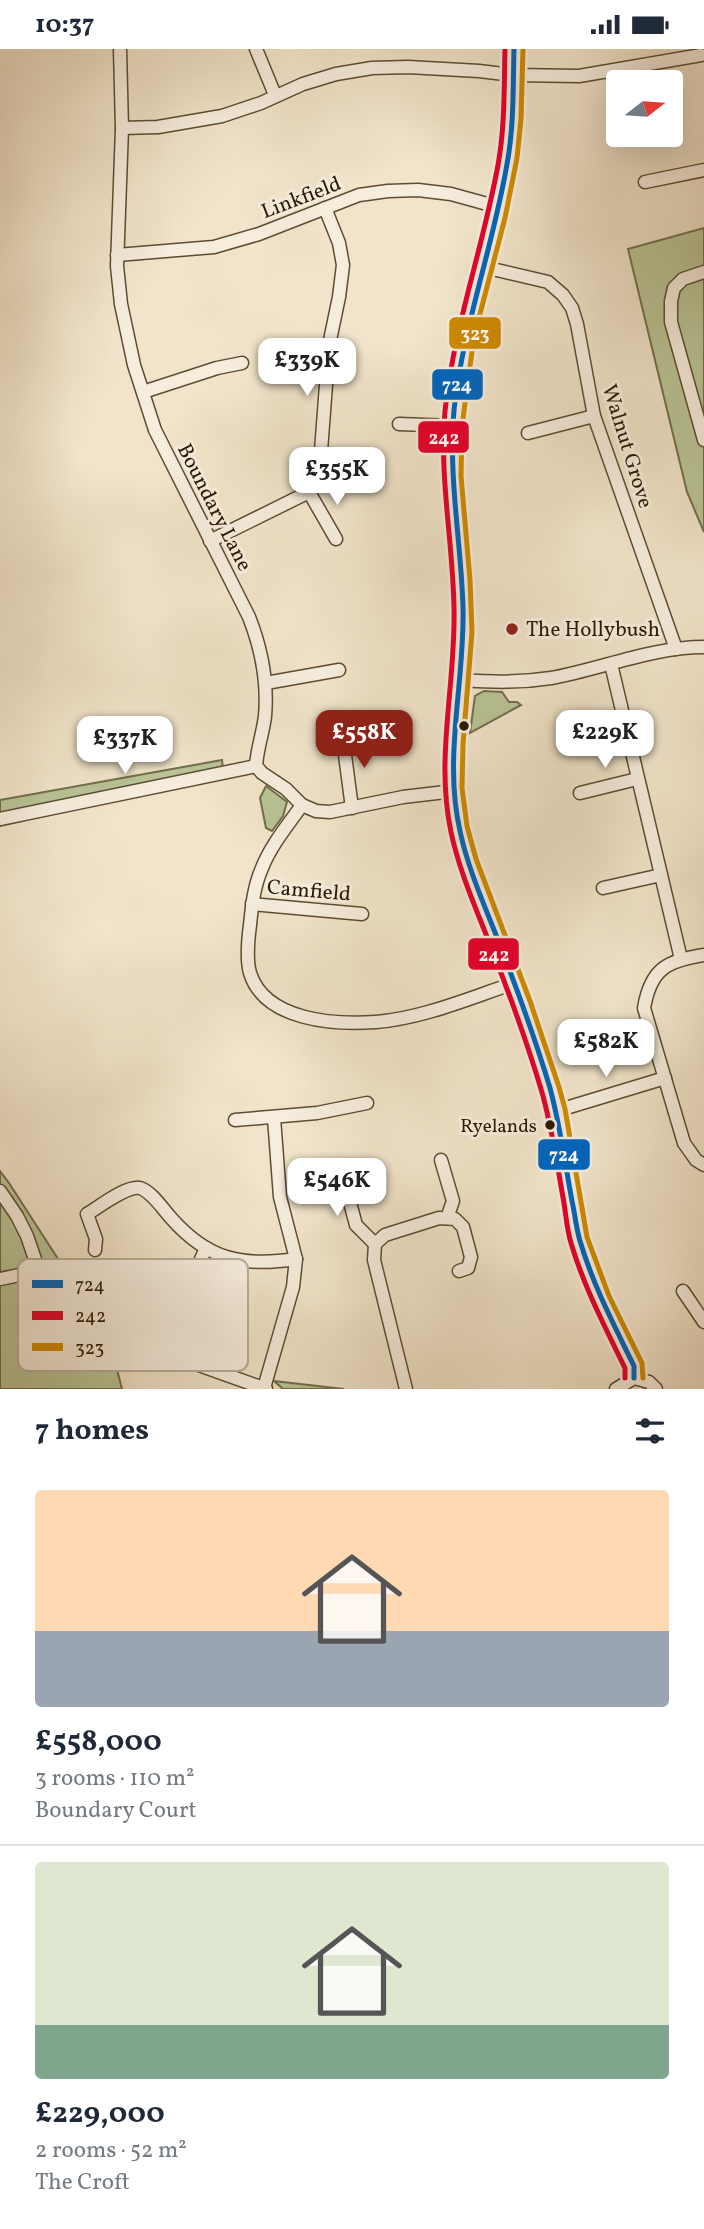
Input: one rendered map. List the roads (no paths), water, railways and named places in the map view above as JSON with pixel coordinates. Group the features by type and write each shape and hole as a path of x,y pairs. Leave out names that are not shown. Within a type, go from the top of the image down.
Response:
{"street":[{"name":"Boundary Lane","path":"121,49 122,128 117,255 121,304 134,365 155,430 260,645 266,683 264,719 256,766"},
{"path":"256,49 275,95"},
{"path":"514,49 512,126 504,184 464,344 453,426 453,473 464,598 455,725 454,792 467,860 540,1050 556,1111 579,1239 589,1272 634,1366 634,1378"},
{"path":"122,128 158,127 222,116 261,103 303,84 372,68 579,76 701,52 704,68"},
{"path":"645,182 704,170"},
{"name":"Linkfield","path":"117,255 214,247 259,234 359,195 388,191 418,190 451,194 498,207"},
{"path":"210,541 309,492 315,482 320,464 329,345 339,297 342,265 339,243 325,208"},
{"name":"Walnut Grove","path":"484,267 548,282 563,295 572,308 594,416 676,649"},
{"path":"704,272 682,279 674,288 671,322 704,440"},
{"path":"143,392 217,368 242,363"},
{"path":"528,433 594,416"},
{"path":"399,424 453,426"},
{"path":"309,492 336,539"},
{"path":"460,680 511,684 552,678 676,649 704,647"},
{"path":"611,664 681,958"},
{"path":"266,683 339,670"},
{"path":"352,808 345,755 347,750 385,738"},
{"path":"0,819 256,766 302,805 316,811 330,812 402,797 454,792"},
{"path":"580,793 637,779"},
{"path":"302,805 262,867 253,892 248,944 250,973 267,997 284,1010 293,1013 351,1023 393,1020 435,1010 514,983"},
{"path":"603,888 661,875"},
{"name":"Camfield","path":"252,904 362,914"},
{"path":"704,955 681,958 657,972 647,989 644,1008 684,1143 695,1160 704,1164"},
{"path":"556,1111 664,1078"},
{"path":"234,1120 317,1114 367,1103"},
{"path":"213,1371 265,1389 293,1287 296,1259 280,1197 274,1118"},
{"path":"441,1160 453,1201 447,1218"},
{"path":"341,1169 356,1224 375,1244"},
{"path":"95,1250 96,1238 87,1214 128,1189 139,1188 153,1197 198,1244 230,1259"},
{"path":"0,1191 27,1236 36,1259"},
{"path":"405,1389 374,1260 375,1244 384,1235 439,1218 455,1219 463,1227 471,1257 468,1268 459,1271"},
{"path":"201,1259 206,1248"},
{"path":"248,1262 296,1259"},
{"path":"0,1279 18,1275"},
{"path":"683,1291 704,1322"},
{"path":"616,1389 634,1378 649,1382 656,1389"}],"place":[{"name":"The Hollybush","path":"512,629"},
{"name":"Ryelands","path":"550,1125"}]}
